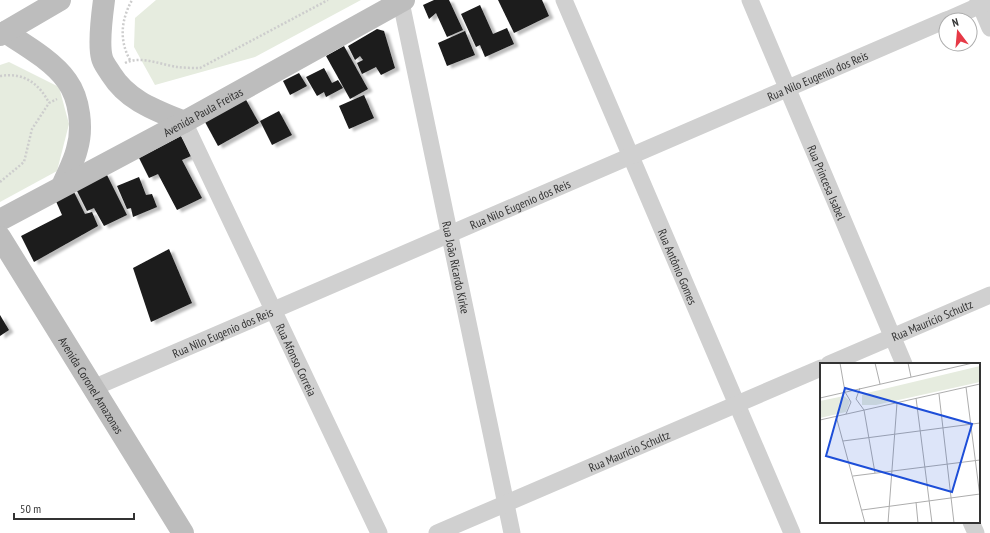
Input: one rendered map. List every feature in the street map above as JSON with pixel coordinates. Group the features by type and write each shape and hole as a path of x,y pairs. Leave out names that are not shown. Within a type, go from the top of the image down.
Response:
{"main road":[{"path":"60,0 2,30 47,62 68,81 81,116 77,149 62,186"},
{"path":"104,0 101,24 102,58 108,70 120,88 144,105 184,122"},
{"name":"Avenida Paula Freitas","path":"0,220 184,122 403,1"},
{"name":"Avenida Coronel Amazonas","path":"0,237 183,533"}],"street":[{"name":"Rua Antônio Gomes","path":"564,0 792,533"},
{"name":"Rua Princesa Isabel","path":"750,0 904,363"},
{"name":"Rua João Ricardo Kirke","path":"403,1 512,533"},
{"name":"Rua Nilo Eugenio dos Reis","path":"962,12 983,2"},
{"path":"983,2 990,28"},
{"name":"Rua Nilo Eugenio dos Reis","path":"93,388 938,23"},
{"name":"Rua Afonso Correia","path":"184,122 379,533"},
{"name":"Rua Maurício Schultz","path":"831,363 990,295"},
{"name":"Rua Maurício Schultz","path":"437,533 820,368"},
{"path":"972,523 976,533"}],"path":[{"path":"131,60 124,48 122,27 132,0"},
{"path":"108,70 131,60 142,60 178,67 200,68 328,0"},
{"path":"0,76 6,75 20,77 32,81 41,88 49,103"},
{"path":"0,182 24,162 32,129 49,103 71,90"}],"shaded area":[{"path":"156,0 361,0 255,57 155,85 134,47 135,18"},
{"path":"9,62 59,87 69,124 57,171 0,202 0,65"}],"building":[{"path":"434,0 449,0 463,30 447,37 436,13 429,19 423,5"},
{"path":"498,0 542,0 549,16 514,33"},
{"path":"480,5 493,34 507,28 514,44 485,57 480,45 476,47 461,14"},
{"path":"377,29 384,31 395,68 381,75 376,67 362,74 357,63 363,60 360,56 355,60 348,46"},
{"path":"465,31 475,55 447,66 438,43"},
{"path":"344,46 368,89 350,99 326,56"},
{"path":"324,68 332,83 338,80 343,88 326,97 324,92 317,96 306,77"},
{"path":"299,73 307,86 290,95 283,81"},
{"path":"364,95 374,118 349,129 339,106"},
{"path":"245,98 259,123 218,146 205,122"},
{"path":"279,111 292,135 272,145 260,121"},
{"path":"181,136 191,156 182,160 202,198 177,210 158,174 149,178 139,158"},
{"path":"106,173 127,215 104,226 94,208 87,211 76,189"},
{"path":"139,177 146,195 152,194 157,207 133,217 131,208 127,209 117,186"},
{"path":"73,190 85,214 92,212 98,226 34,262 21,236 62,215 55,199"},
{"path":"169,249 192,303 151,322 133,268"},
{"path":"0,315 9,330 0,336"}]}
